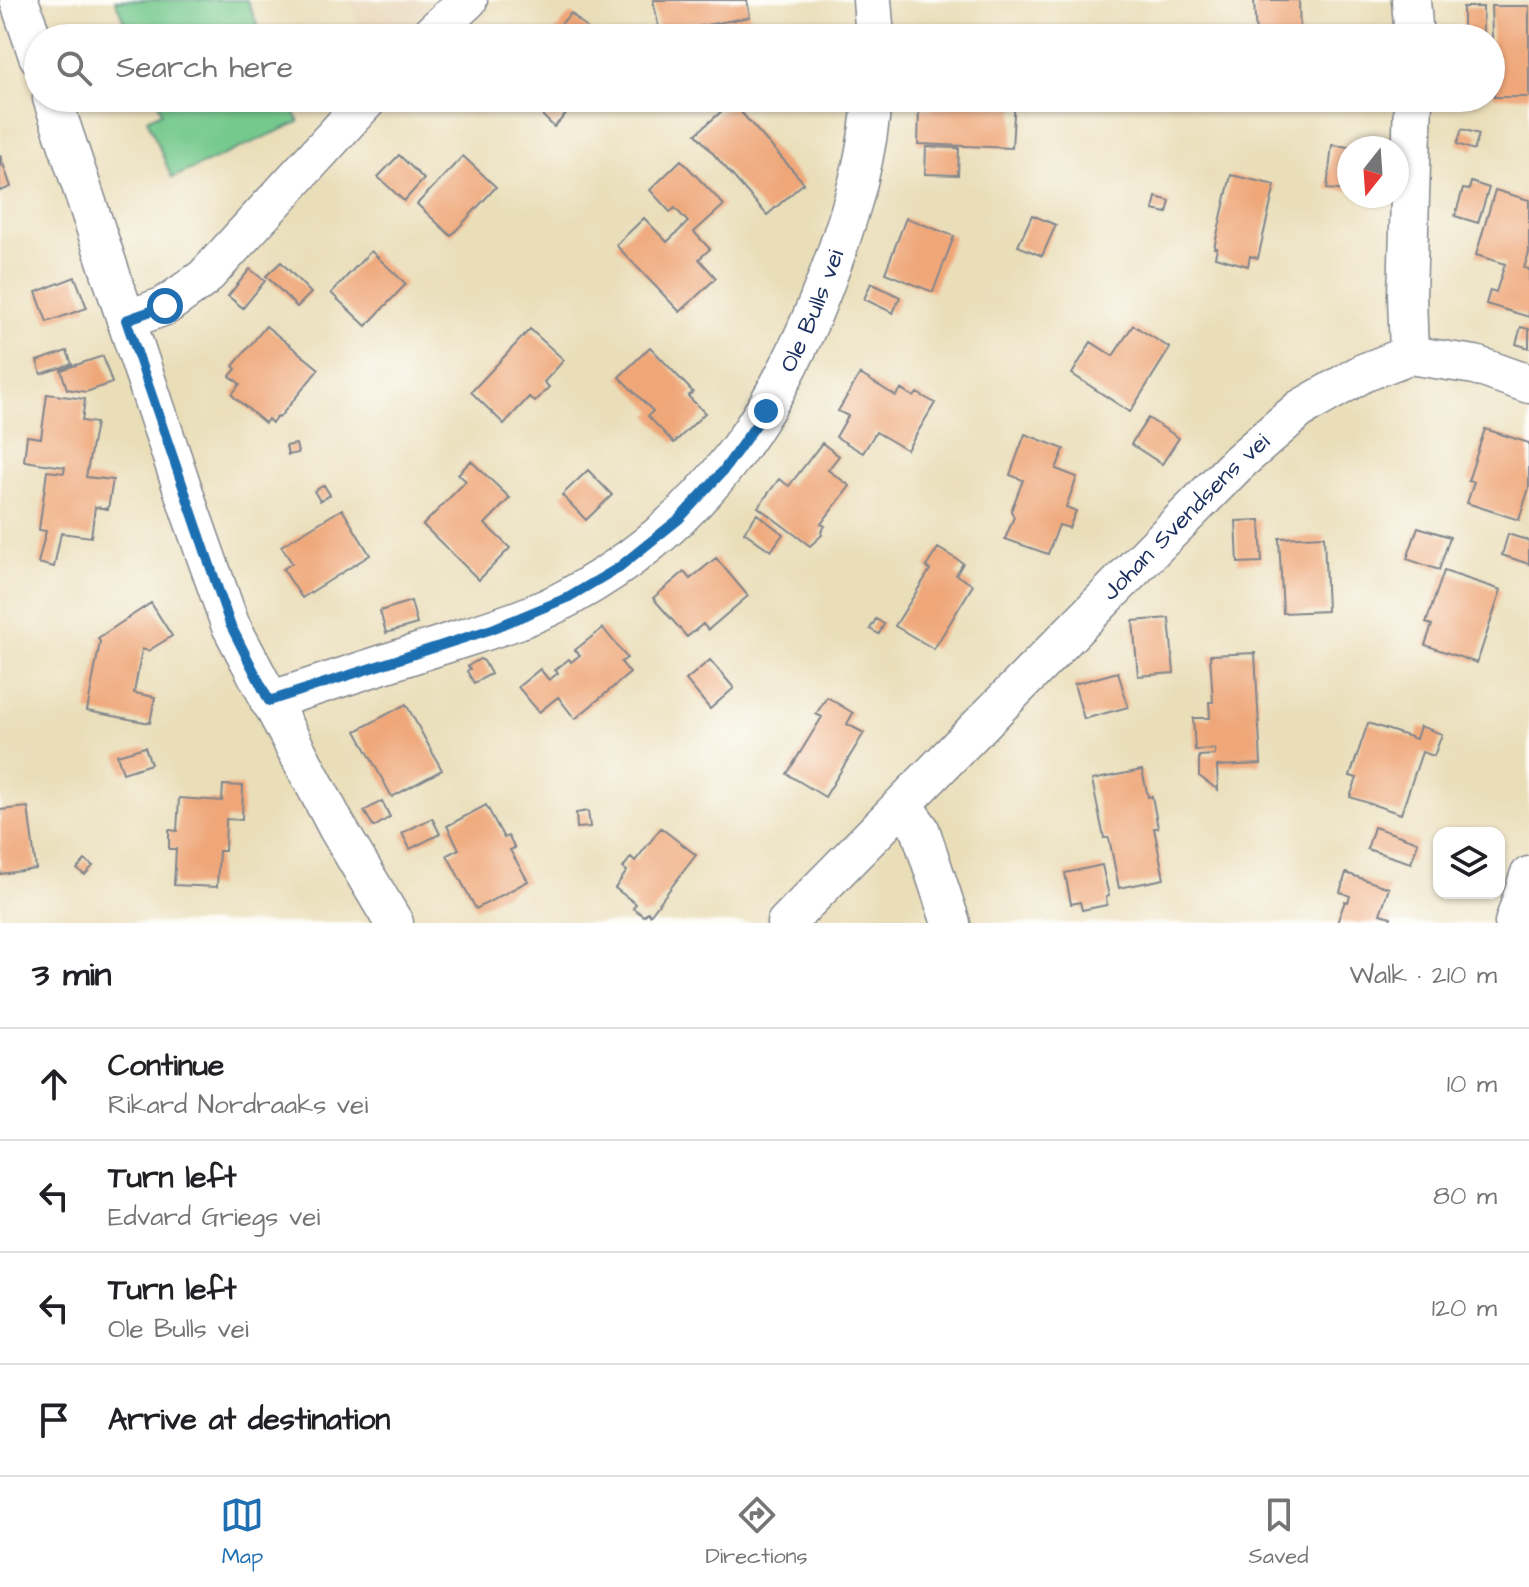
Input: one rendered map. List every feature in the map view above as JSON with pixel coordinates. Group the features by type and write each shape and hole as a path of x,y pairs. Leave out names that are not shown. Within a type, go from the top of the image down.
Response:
{"street":[{"path":"19,0 27,24"},
{"path":"442,24 468,0"},
{"path":"872,0 874,24"},
{"path":"1411,0 1413,24"},
{"path":"57,112 230,624 337,827 394,923"},
{"path":"126,320 165,306 204,278 356,112"},
{"name":"Ole Bulls vei","path":"269,701 492,629 569,597 618,568 679,519 723,471 766,411 812,323 850,215 870,133 871,112"},
{"path":"1409,355 1407,295 1413,112"},
{"name":"Johan Svendsens vei","path":"786,923 1238,463 1300,409 1363,373 1409,355 1475,365 1529,384"},
{"path":"903,806 920,829 951,923"},
{"path":"1514,923 1529,876"}],"shaded area":[{"path":"349,0 449,0 417,24 359,24"}],"green space":[{"path":"115,0 247,0 257,24 125,24"},
{"path":"162,112 295,112 299,122 172,178 147,119"}],"building":[{"path":"653,0 747,0 750,17 712,24 658,24"},
{"path":"1254,0 1299,0 1300,24 1255,24"},
{"path":"1491,6 1529,6 1529,97 1505,97 1505,24 1492,24"},
{"path":"1463,7 1483,7 1483,24 1463,24"},
{"path":"571,13 582,24 561,24"},
{"path":"539,112 568,112 554,127"},
{"path":"721,112 741,112 804,183 767,215 696,134"},
{"path":"919,112 1014,112 1012,148 918,144"},
{"path":"1462,129 1479,134 1474,150 1457,144"},
{"path":"1332,145 1337,146 1337,190 1327,189"},
{"path":"926,147 959,148 958,175 925,174"},
{"path":"0,155 11,187 0,191"},
{"path":"399,155 424,179 404,201 378,177"},
{"path":"463,156 496,187 451,236 417,204"},
{"path":"681,160 724,205 694,232 710,249 699,259 716,278 680,312 616,245 644,218 667,242 688,222 675,208 670,212 650,190"},
{"path":"1231,175 1275,185 1258,258 1250,256 1248,266 1215,257 1217,248 1214,248"},
{"path":"1471,182 1489,188 1478,223 1455,216 1463,189 1469,190"},
{"path":"1495,190 1529,200 1529,253 1524,268 1529,269 1529,317 1486,304 1490,290 1496,292 1505,264 1476,255"},
{"path":"1156,197 1170,201 1167,213 1153,210"},
{"path":"1032,215 1056,225 1042,256 1018,246"},
{"path":"906,218 954,236 933,292 885,273"},
{"path":"371,251 406,284 366,326 331,293"},
{"path":"281,262 311,293 297,307 266,276"},
{"path":"250,269 265,281 243,308 228,296"},
{"path":"75,277 87,308 47,322 36,292"},
{"path":"871,283 900,297 893,313 864,299"},
{"path":"1133,325 1170,348 1130,412 1072,374 1091,342 1113,356"},
{"path":"266,326 319,369 272,423 268,419 265,423 234,397 232,394 240,384 230,376 236,369 233,366"},
{"path":"1521,327 1529,329 1529,348 1516,344"},
{"path":"530,329 564,360 544,382 549,387 535,402 529,397 504,424 471,392"},
{"path":"650,347 693,392 688,396 705,413 674,443 648,416 653,411 619,377"},
{"path":"67,351 72,364 41,374 37,361"},
{"path":"103,356 112,383 86,392 67,389 61,370"},
{"path":"860,374 896,396 901,389 914,397 917,393 935,403 907,450 876,432 863,453 836,437 848,416 838,411"},
{"path":"47,394 85,399 82,421 96,423 86,477 113,480 108,509 95,507 91,537 61,533 54,567 38,563 46,531 39,530 47,471 64,473 65,467 24,461 27,436 41,438"},
{"path":"1148,418 1179,438 1162,464 1131,444"},
{"path":"1485,429 1529,443 1529,488 1519,520 1467,503 1474,482 1468,481"},
{"path":"1025,434 1064,449 1056,469 1077,477 1066,507 1076,511 1069,528 1059,525 1048,554 1005,539 1014,517 1011,511 1023,480 1010,475"},
{"path":"822,443 839,456 828,470 850,486 821,524 825,526 822,535 810,546 758,507 779,479 789,486"},
{"path":"296,444 298,453 288,455 286,446"},
{"path":"471,461 510,498 485,524 510,548 479,580 423,525 466,481 458,474"},
{"path":"588,470 612,495 586,520 562,495"},
{"path":"324,485 330,495 320,501 314,491"},
{"path":"342,509 370,555 302,598 283,569 292,563 281,546"},
{"path":"757,514 783,534 771,551 744,532"},
{"path":"1260,520 1262,562 1238,563 1236,521"},
{"path":"1418,527 1450,537 1439,570 1407,559"},
{"path":"1508,534 1529,541 1529,564 1502,555"},
{"path":"1324,536 1327,611 1283,613 1279,538"},
{"path":"938,548 963,563 956,575 973,585 934,649 895,626 930,570 926,567"},
{"path":"716,558 748,596 708,630 703,624 687,637 653,598 684,572 690,579"},
{"path":"1444,571 1501,590 1477,663 1425,645 1432,625 1426,623"},
{"path":"411,601 417,624 386,633 380,611"},
{"path":"151,603 172,636 148,651 142,649 134,693 155,697 150,723 87,711 100,642 98,638"},
{"path":"1169,618 1174,673 1138,676 1133,621"},
{"path":"876,619 884,624 879,634 870,629"},
{"path":"603,628 627,658 621,662 630,673 575,719 558,697 539,712 518,687 540,669 549,680 558,673 555,670 580,655 575,650"},
{"path":"1255,653 1261,764 1217,766 1218,790 1199,776 1199,756 1215,755 1215,749 1195,750 1193,718 1210,718 1209,702 1213,702 1210,655"},
{"path":"480,659 491,674 474,683 467,671 470,669 468,666"},
{"path":"710,660 734,688 710,709 686,680"},
{"path":"1118,672 1128,707 1084,719 1074,684"},
{"path":"827,697 853,713 847,724 864,733 825,797 787,774 822,717 816,714"},
{"path":"406,704 442,770 392,797 356,731"},
{"path":"1368,723 1416,739 1420,726 1442,734 1434,756 1422,752 1401,814 1350,797 1357,778 1350,776"},
{"path":"145,747 151,764 123,773 117,755"},
{"path":"1142,770 1148,797 1152,796 1158,828 1154,828 1164,879 1119,888 1109,838 1104,838 1092,780"},
{"path":"223,785 243,786 242,820 226,819 225,851 219,851 217,887 174,885 176,849 169,849 169,830 177,831 179,798 222,801"},
{"path":"382,801 390,817 374,827 364,811"},
{"path":"486,805 504,838 508,836 515,848 510,850 528,881 476,909 447,855 459,849 447,826"},
{"path":"28,807 36,869 0,874 0,810"},
{"path":"588,811 590,827 577,828 576,813"},
{"path":"432,818 440,834 410,849 402,833"},
{"path":"1374,827 1418,842 1411,863 1367,849"},
{"path":"661,828 696,855 650,915 648,912 644,916 633,908 636,904 615,888 627,871 623,868 631,857 635,861"},
{"path":"85,860 93,866 85,875 77,869"},
{"path":"1102,865 1109,896 1106,897 1107,905 1082,910 1080,902 1071,904 1065,873"},
{"path":"1346,873 1389,888 1380,914 1391,917 1389,923 1337,923 1350,896 1340,892"}],"route":[{"path":"165,306 126,320 230,624 269,701 492,629 569,597 618,568 679,519 723,471 766,411"}]}
